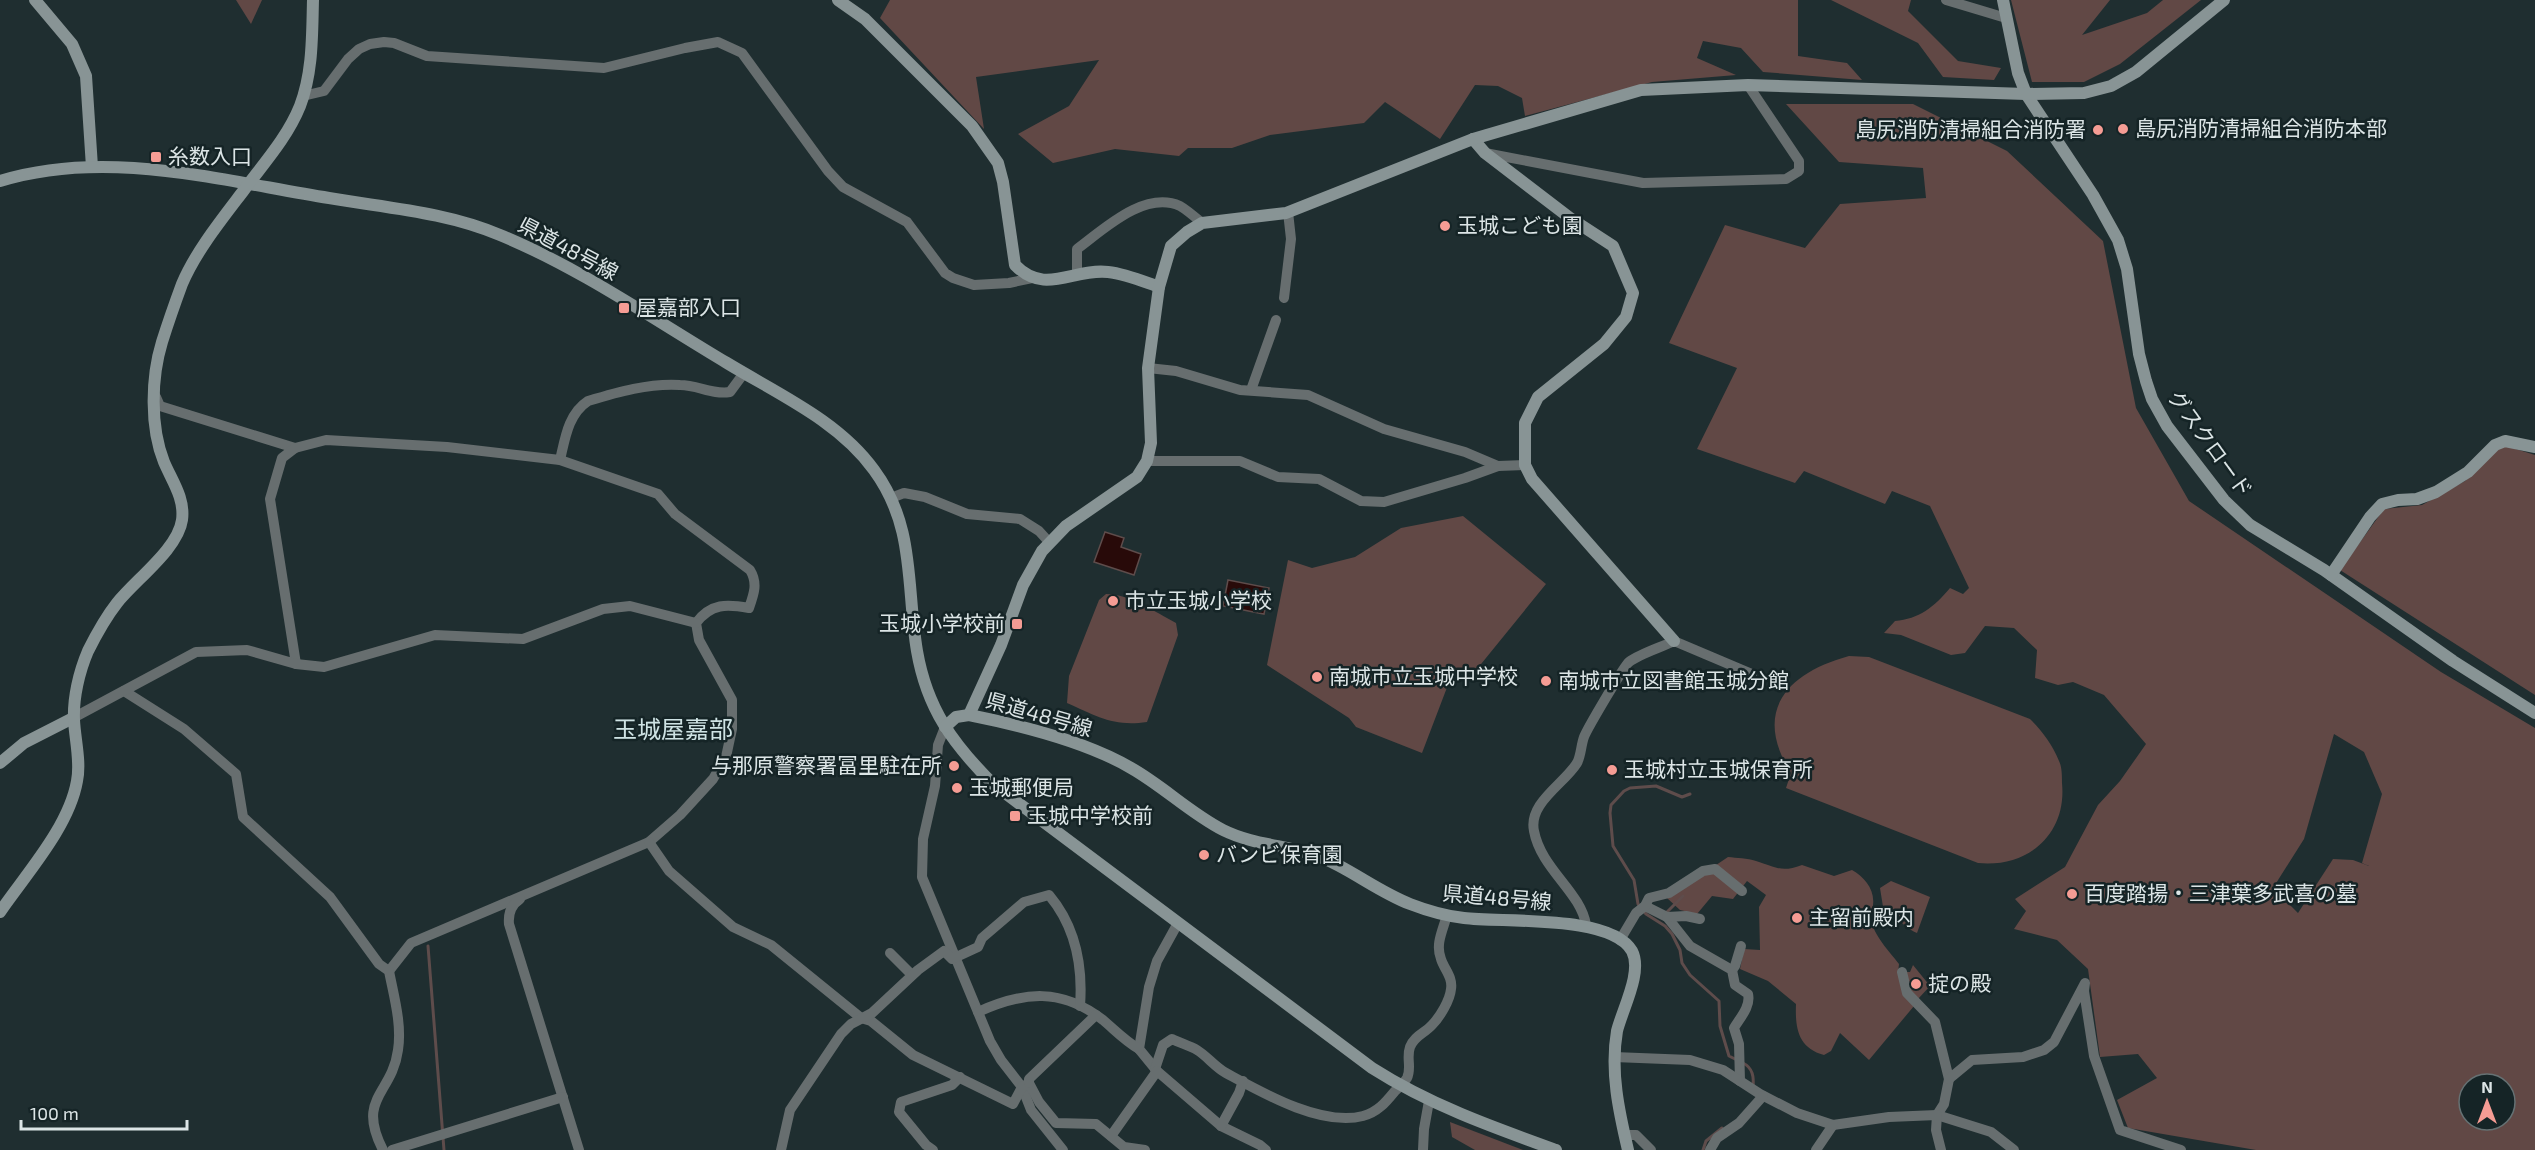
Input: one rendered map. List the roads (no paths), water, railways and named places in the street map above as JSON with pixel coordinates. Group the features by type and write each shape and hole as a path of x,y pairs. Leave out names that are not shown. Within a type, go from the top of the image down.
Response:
{"street":[{"path":"35,0 72,44 86,76 92,167"},
{"path":"0,912 60,826 71,802 78,779 74,718 80,674 88,651 116,604 179,534 183,510 179,493 164,462 155,421 159,354 183,282 198,256 284,137 303,96 310,63 313,0"},
{"path":"838,0 865,19 972,126 984,142 998,163 1015,265 1032,278"},
{"path":"1946,0 2006,18"},
{"name":"グスクロード","path":"2003,0 2018,73 2026,94 2093,195 2118,240 2127,269 2139,354 2146,381 2152,399 2167,426 2236,513 2250,525 2331,575 2453,661 2535,713"},
{"path":"969,715 1001,645 1023,585 1049,542 1066,526 1137,477 1147,461 1151,443 1148,368 1159,286 1171,246 1202,222 1288,212 1473,139 1641,90 1748,85 2026,94 2085,93 2111,86 2136,72 2224,0"},
{"path":"303,96 324,91 348,59 359,50 370,44 384,42 394,43 427,56 604,68 718,42 742,53 828,171 843,188 907,222 945,273 974,285 1009,283 1032,278 1054,280 1107,272 1159,286"},
{"path":"1485,153 1643,183 1786,179 1799,171 1799,161 1748,85"},
{"path":"1473,139 1485,153 1570,218 1614,246 1633,293 1626,317 1605,344 1538,397 1525,423 1525,465 1532,479 1674,641 1752,674"},
{"name":"県道48号線","path":"0,181 43,170 92,167 138,168 443,217 500,234 569,268 825,423 847,440 874,470 891,498 905,542 920,664 930,696 945,727 965,756 993,784 1342,1046 1400,1086 1480,1123 1556,1150"},
{"path":"1077,275 1077,249 1126,212 1156,203 1179,206 1202,222"},
{"path":"1284,298 1292,239 1288,212"},
{"path":"1251,390 1275,320"},
{"path":"1148,368 1176,371 1222,386 1308,395 1384,429 1465,452 1498,466"},
{"path":"560,460 568,428 580,406 588,401 647,386 682,385 719,394 730,392 744,373"},
{"path":"156,397 160,406 295,448"},
{"path":"296,664 270,499 282,458 295,448 326,440 447,447 560,460 658,494 675,514 750,570 754,576 755,586 749,608 726,604 716,606 701,616 696,623 699,640 732,700 732,729 721,768 680,815 649,842 411,943 389,971"},
{"path":"2331,575 2370,517 2382,504 2417,499 2436,492 2468,472 2494,445 2505,441 2535,447"},
{"path":"1147,461 1240,461 1278,477 1319,479 1361,501 1384,502 1498,466 1525,465"},
{"path":"891,498 904,493 925,497 967,514 1020,519 1039,531 1049,542"},
{"path":"0,763 24,743 196,652 247,651 296,664 324,667 435,635 523,639 603,609 630,606 696,623"},
{"path":"1586,925 1584,912 1546,862 1536,840 1533,827 1534,816 1540,804 1578,762 1584,736 1628,662 1674,641"},
{"path":"124,692 184,729 236,774 243,816 330,897 379,964 389,971 399,1016 398,1050 391,1073 378,1096 372,1115 374,1133 382,1150"},
{"name":"県道48号線","path":"945,727 956,717 969,715 1098,752 1131,767 1226,831 1260,843 1312,855 1409,904 1466,918 1586,925 1620,940"},
{"path":"945,727 938,745 935,786 923,839 922,877 978,1012 1001,1060 1036,1093 1056,1124 1096,1124 1124,1148 1145,1150"},
{"path":"649,842 669,871 733,927 771,945 861,1018 871,1022 913,1055 1013,1104 1029,1079 1096,1015"},
{"path":"1628,1150 1618,1102 1614,1057 1621,1015 1634,979 1635,959 1631,950 1620,940 1649,898 1670,893 1703,871 1715,869 1742,891"},
{"path":"531,892 514,903 508,914 509,924 579,1150"},
{"path":"781,1150 790,1110 841,1034 861,1018 872,1013 912,975 944,951 952,959 978,947 982,938 1024,902 1049,895 1059,907 1078,949 1082,984 1080,1006"},
{"path":"1642,908 1667,917 1686,916 1700,919"},
{"path":"1110,1136 1156,1070 1163,1045 1172,1039 1198,1051 1226,1073 1252,1087 1322,1116 1344,1118 1362,1116 1377,1110 1388,1101 1406,1079 1410,1070 1407,1058 1416,1036 1434,1024 1447,1002 1451,988 1450,976 1439,952 1439,940 1448,915"},
{"path":"1667,917 1690,946 1732,970"},
{"path":"1139,1049 1149,987 1157,962 1178,923"},
{"path":"1740,946 1732,970 1735,986 1748,994 1749,1000 1734,1028 1743,1083"},
{"path":"890,953 912,975"},
{"path":"1902,972 1906,993 1935,1022 1949,1079 1936,1130 1941,1150"},
{"path":"1949,1079 1972,1060 2023,1057 2044,1050 2054,1042 2085,983 2084,991 2094,1056 2120,1130 2181,1150"},
{"path":"978,1012 1012,999 1041,995 1071,1000 1096,1015 1122,1039 1139,1049 1156,1070 1221,1126 1266,1150"},
{"path":"1614,1057 1690,1060 1723,1070 1761,1095 1797,1113 1833,1125 1888,1117 1938,1115 1991,1132 2014,1150"},
{"path":"933,1150 926,1145 899,1112 901,1101 952,1085 960,1077"},
{"path":"1221,1126 1243,1081"},
{"path":"1026,1085 1031,1110 1063,1150"},
{"path":"1710,1150 1717,1138 1739,1123 1761,1095"},
{"path":"392,1150 563,1097"},
{"path":"1423,1150 1429,1101"},
{"path":"1816,1150 1833,1125"},
{"path":"1625,1134 1636,1135 1651,1150"}],"waterway":[{"path":"1690,794 1682,797 1656,786 1630,788 1624,791 1611,805 1613,846 1634,880 1638,904 1646,914 1665,926 1672,934 1680,950 1682,963 1690,975 1719,1001 1720,1026 1729,1056 1737,1060"},
{"path":"1667,912 1683,896"},
{"path":"428,946 444,1150"},
{"path":"1743,1063 1752,1073 1753,1088"},
{"path":"1703,1150 1706,1141 1722,1128"}],"place":[{"name":"島尻消防清掃組合消防本部","path":"2123,129"},
{"name":"島尻消防清掃組合消防署","path":"2098,130"},
{"name":"糸数入口","path":"156,157"},
{"name":"玉城こども園","path":"1445,226"},
{"name":"屋嘉部入口","path":"624,308"},
{"name":"市立玉城小学校","path":"1113,601"},
{"name":"玉城小学校前","path":"1017,624"},
{"name":"南城市立玉城中学校","path":"1317,677"},
{"name":"南城市立図書館玉城分館","path":"1546,681"},
{"name":"与那原警察署冨里駐在所","path":"954,766"},
{"name":"玉城村立玉城保育所","path":"1612,770"},
{"name":"玉城郵便局","path":"957,788"},
{"name":"玉城中学校前","path":"1015,816"},
{"name":"バンビ保育園","path":"1204,855"},
{"name":"百度踏揚・三津葉多武喜の墓","path":"2072,894"},
{"name":"主留前殿内","path":"1797,918"},
{"name":"掟の殿","path":"1916,984"}],"district":[{"name":"玉城屋嘉部","path":"673,730"}]}
